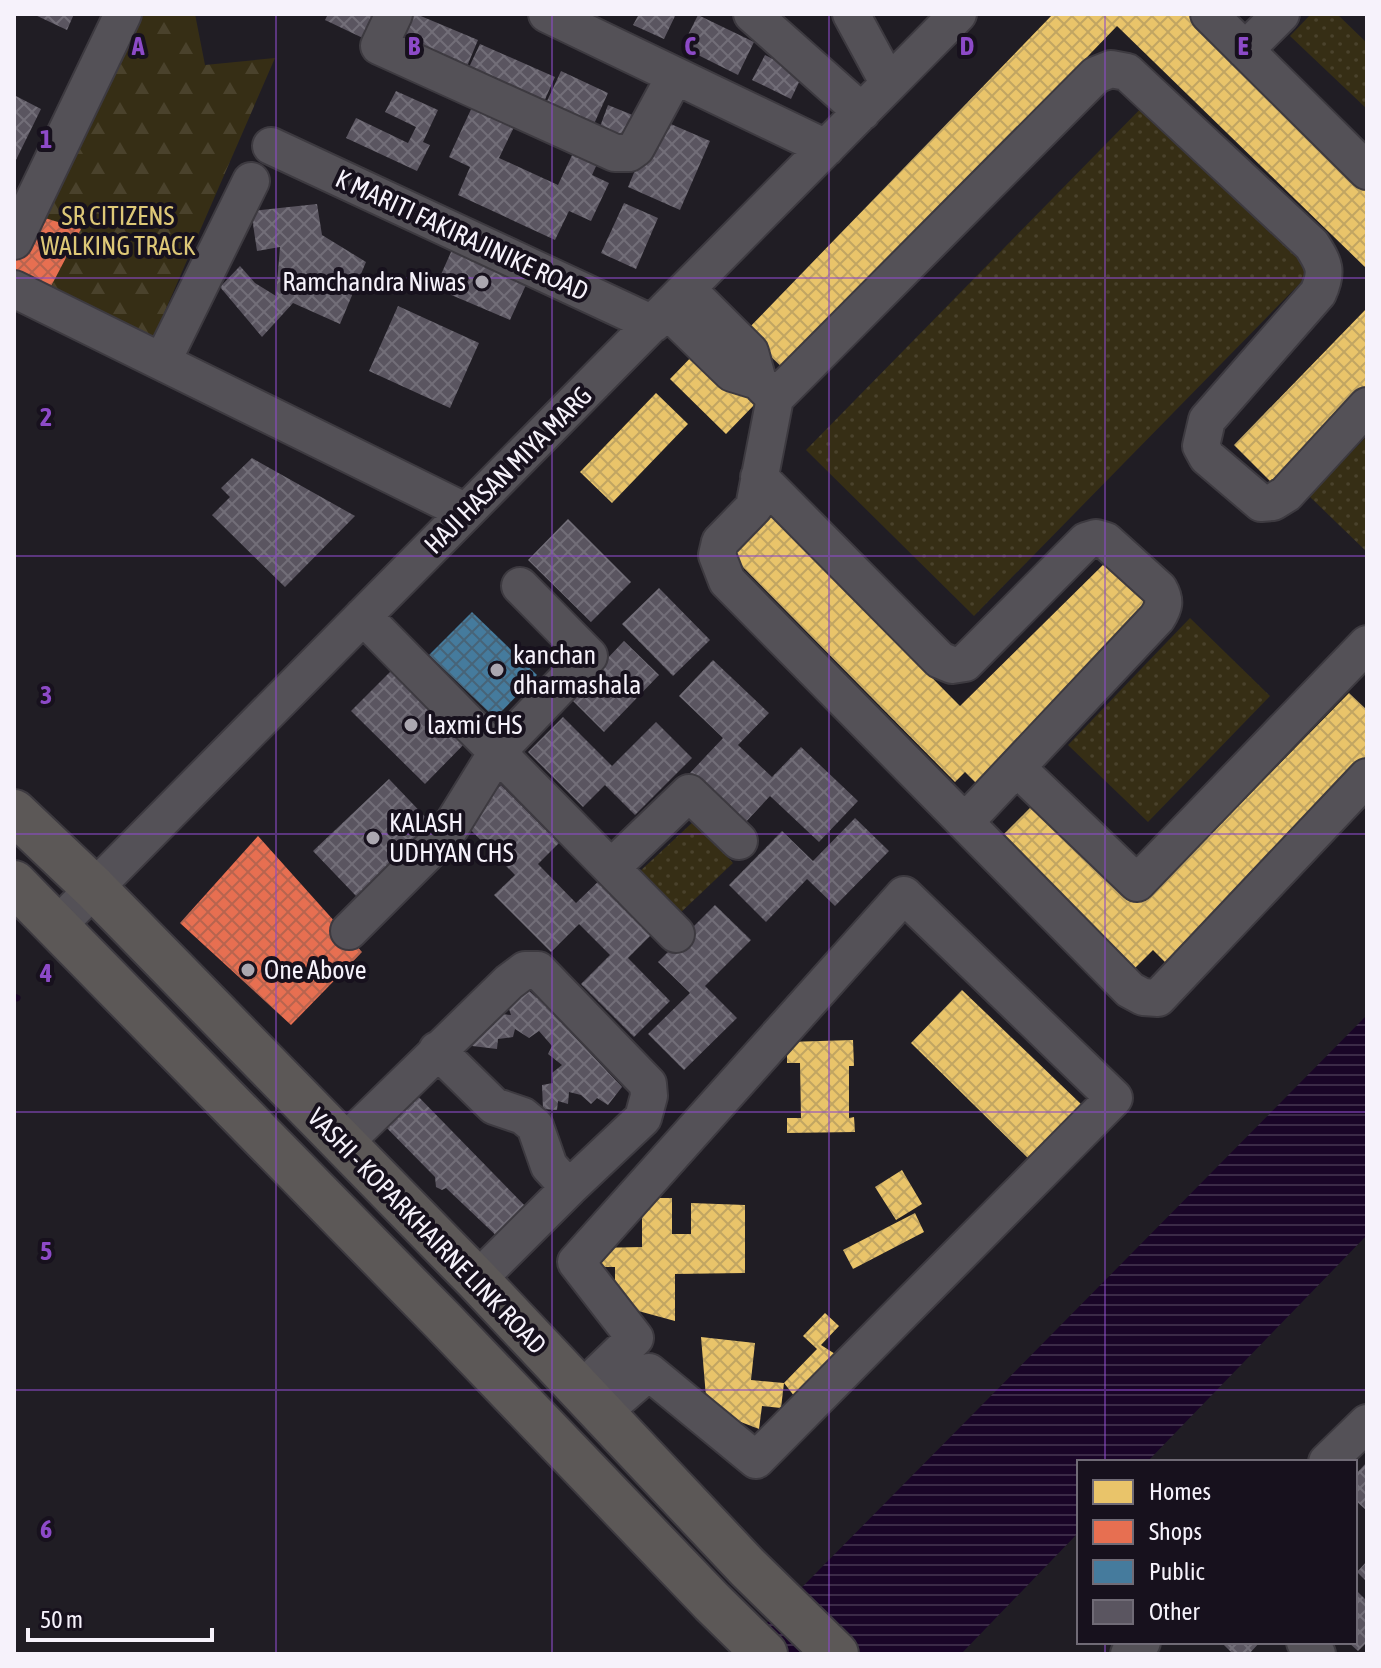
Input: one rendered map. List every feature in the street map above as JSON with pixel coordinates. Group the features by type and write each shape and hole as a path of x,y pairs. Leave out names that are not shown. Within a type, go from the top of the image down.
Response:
{"main road":[{"name":"VASHI - KOPARKHAIRNE LINK ROAD","path":"14,812 94,888 477,1280 769,1588 836,1654"},
{"name":"VASHI - KOPARKHAIRNE LINK ROAD","path":"14,883 765,1654"}],"street":[{"path":"14,241 123,14"},
{"path":"394,14 379,46 615,153 629,153 636,148 675,76"},
{"path":"547,14 826,148"},
{"path":"752,14 862,112"},
{"path":"851,14 889,84"},
{"name":"HAJI HASAN MIYA MARG","path":"57,926 958,14"},
{"path":"1209,14 1367,171"},
{"path":"1245,50 1281,14"},
{"path":"1367,406 1286,494 1273,502 1261,503 1207,457 1201,446 1207,420 1318,293 1325,278 1323,262 1312,245 1127,72 1111,69 1096,75 766,389 754,507 720,542 717,555 727,581 1130,990 1143,997 1158,998 1367,777"},
{"name":"K MARITI FAKIRAJINIKE ROAD","path":"271,146 669,307 732,373 766,389"},
{"path":"162,362 251,181"},
{"path":"14,289 466,512"},
{"path":"759,477 940,660 952,665 965,663 1086,541 1096,538 1106,541 1164,597 1164,607 1157,618 965,822"},
{"path":"349,931 447,833 497,752 589,656 520,586"},
{"path":"363,616 676,934"},
{"path":"1017,768 1137,883 1361,663"},
{"path":"611,868 689,793 739,841"},
{"path":"904,895 1114,1098 756,1460 649,1372 591,1402 635,1338 576,1262 904,895"},
{"path":"343,1144 509,982 525,970 538,970 648,1084 649,1096 643,1118 477,1280"},
{"path":"437,1050 494,1106 523,1116 535,1126 549,1166 569,1188"},
{"path":"1329,1460 1367,1423"}],"green space":[{"name":"SR CITIZENS WALKING TRACK","path":"139,14 195,14 205,65 275,58 152,341 16,268"},
{"path":"1311,14 1337,14 1367,43 1367,109 1290,36"},
{"path":"1154,95 1323,260 974,616 806,450"},
{"path":"1367,436 1367,552 1309,496"},
{"path":"1190,618 1270,696 1148,822 1068,745"},
{"path":"694,821 733,863 678,915 638,873"}],"shaded area":[{"path":"1367,1015 1367,1235 1149,1460 1077,1460 1077,1534 961,1654 736,1654"}],"building: Homes":[{"path":"1053,14 1196,14 1367,180 1367,269 1117,26 785,370 745,332"},
{"path":"1367,308 1367,393 1276,487 1234,445"},
{"path":"699,349 755,404 726,434 670,379"},
{"path":"656,393 688,424 612,503 580,472"},
{"path":"771,515 960,706 1109,559 1157,607 978,785 965,772 955,782 731,555"},
{"path":"1349,693 1367,710 1367,759 1167,964 1153,950 1134,969 1000,838 1040,798 1145,901"},
{"path":"962,990 1082,1105 1029,1159 911,1043"},
{"path":"853,1040 854,1066 849,1066 849,1118 854,1117 855,1132 787,1133 787,1118 801,1118 800,1063 787,1063 787,1042"},
{"path":"902,1170 922,1204 896,1220 875,1187"},
{"path":"642,1198 672,1198 672,1234 691,1234 691,1203 745,1205 745,1273 675,1274 675,1321 620,1306 615,1298 615,1267 596,1267 595,1248 642,1247"},
{"path":"915,1213 924,1232 853,1269 843,1250"},
{"path":"825,1313 839,1326 821,1345 843,1359 802,1406 784,1383 817,1349 803,1336"},
{"path":"701,1337 755,1343 751,1380 784,1383 781,1408 762,1406 759,1429 707,1409"}],"building: Shops":[{"path":"35,215 81,229 47,294 14,277 14,258"},
{"path":"258,836 362,952 291,1025 180,923"}],"building: Public":[{"path":"472,612 537,675 495,718 429,655"}],"building: Other":[{"path":"33,14 74,14 67,30"},
{"path":"328,14 380,14 367,40 325,20"},
{"path":"405,14 416,14 478,40 463,76 392,46"},
{"path":"639,14 676,14 664,39 633,25"},
{"path":"698,15 754,42 738,75 682,47"},
{"path":"480,44 555,77 539,113 463,80"},
{"path":"765,55 803,74 791,99 752,80"},
{"path":"561,71 608,93 589,135 541,114"},
{"path":"396,91 438,110 423,142 430,145 417,171 346,138 356,118 408,143 416,127 385,112"},
{"path":"14,95 41,109 14,164"},
{"path":"473,105 515,125 499,158 558,185 574,151 598,162 592,175 609,183 591,221 569,211 555,240 458,195 470,167 449,157"},
{"path":"608,105 635,116 625,142 598,132"},
{"path":"657,118 710,141 680,210 628,187"},
{"path":"624,203 658,218 636,269 601,253"},
{"path":"317,204 322,235 366,262 340,324 293,303 262,337 220,287 240,266 255,283 276,296 280,247 257,251 251,211"},
{"name":"Ramchandra Niwas","path":"455,243 530,276 510,320 435,288"},
{"path":"398,306 479,343 450,408 369,371"},
{"path":"252,458 355,516 285,587 212,515 230,497 221,488"},
{"path":"568,519 631,582 591,622 528,560"},
{"path":"659,588 710,640 673,676 622,624"},
{"path":"624,641 659,675 604,732 570,698"},
{"path":"713,660 769,713 738,745 772,777 801,747 858,801 819,842 770,796 743,825 689,774 723,738 679,696"},
{"name":"laxmi CHS","path":"397,665 470,738 425,784 351,711"},
{"path":"563,717 612,766 656,722 692,758 635,815 605,785 583,807 528,752"},
{"name":"KALASH UDHYAN CHS","path":"389,779 432,824 357,897 313,851"},
{"path":"501,785 559,843 538,864 576,903 606,874 658,928 628,958 670,1001 634,1037 581,984 610,955 579,924 551,952 494,895 515,875 463,822"},
{"path":"855,818 889,851 835,906 807,879 766,922 729,885 782,831 813,861"},
{"path":"715,905 751,940 705,986 737,1018 684,1070 648,1034 690,993 658,962"},
{"path":"517,980 543,1003 622,1087 608,1105 597,1098 591,1104 581,1095 569,1092 568,1104 558,1101 557,1110 543,1109 542,1085 553,1083 552,1073 562,1065 548,1054 552,1046 539,1031 529,1038 515,1029 513,1037 498,1039 497,1049 472,1046 479,1025 494,1025 493,1013 511,1015 508,1006 516,1001 506,991"},
{"path":"408,1086 531,1212 503,1242 446,1188 436,1187 435,1177 376,1117"},
{"path":"1367,1462 1367,1511 1357,1502 1357,1473"},
{"path":"1367,1561 1367,1582 1357,1572"},
{"path":"1357,1591 1367,1601 1367,1642 1358,1651 1350,1644 1357,1644"},
{"path":"1223,1644 1258,1644 1249,1654 1233,1654"}],"place":[{"name":"Ramchandra Niwas","path":"482,282"},
{"name":"kanchan dharmashala","path":"497,670"},
{"name":"laxmi CHS","path":"411,725"},
{"name":"KALASH UDHYAN CHS","path":"373,838"},
{"name":"One Above","path":"248,970"}]}
